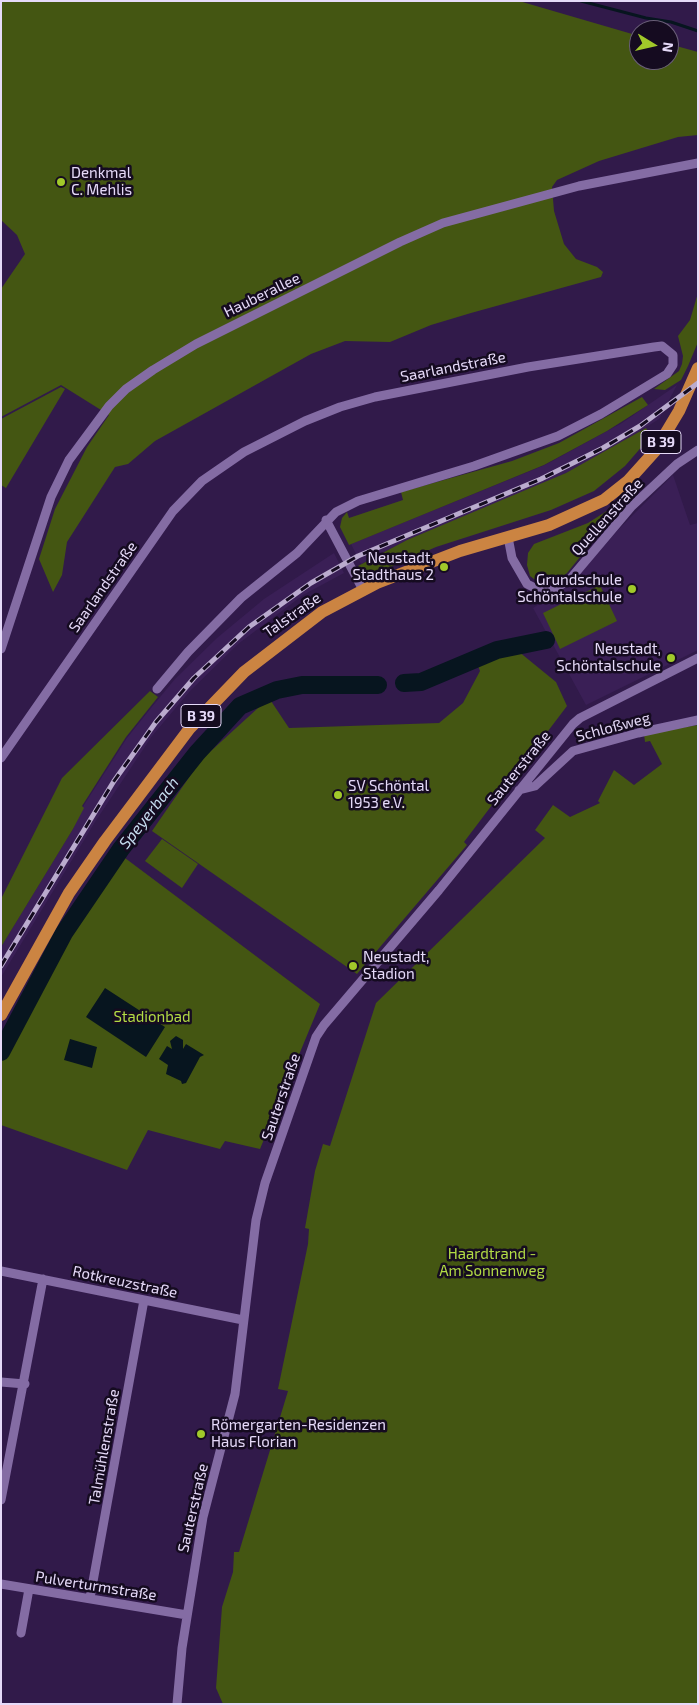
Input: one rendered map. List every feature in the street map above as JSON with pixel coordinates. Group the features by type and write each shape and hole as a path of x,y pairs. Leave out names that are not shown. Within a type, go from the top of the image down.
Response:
{"main road":[{"name":"Talstraße","path":"1,1015 69,893 105,841 190,728 244,672 270,650 322,612 363,590 443,556 549,525 578,514 604,500 628,481 654,452 668,431 698,368"}],"street":[{"name":"Hauberallee","path":"1,650 51,497 69,460 108,406 126,389 153,370 196,344 400,242 443,224 579,186 698,164"},
{"name":"Saarlandstraße","path":"1,758 173,511 202,481 244,452 326,412 374,397 528,367 654,347 662,346 673,355 674,365 667,374 602,414 558,436 474,466 358,501 336,512 326,520 297,553 241,598 188,652 157,689"},
{"name":"Quellenstraße","path":"508,537 512,558 527,584 543,592 555,589 571,578 631,507 677,464 698,450"},
{"path":"326,520 363,590"},
{"name":"Sauterstraße","path":"178,1704 187,1615 203,1517 235,1394 253,1238 263,1192 316,1037 580,718 698,658"},
{"name":"Schloßweg","path":"519,790 535,786 573,751 638,733 698,720"},
{"name":"Rotkreuzstraße","path":"1,1270 244,1320"},
{"path":"1,1500 25,1384 43,1279"},
{"name":"Talmühlenstraße","path":"90,1598 144,1300"},
{"path":"1,1382 25,1384"},
{"name":"Pulverturmstraße","path":"1,1584 187,1615"},
{"path":"21,1633 29,1589"}],"shaded area":[{"path":"677,385 659,419 605,453 542,485 407,540 361,564 351,544 545,465 622,423"},
{"name":"Grundschule Schöntalschule","path":"673,475 690,525 698,523 698,650 586,705 533,608 570,585 617,531"},
{"path":"334,553 344,573 303,595 238,644 190,691 152,736 95,822 1,977 1,947 73,829 84,805 127,738 175,679 217,638 264,599"}],"green space":[{"path":"1,1 519,1 629,33 629,70 679,70 679,47 698,52 698,135 678,137 599,161 557,180 552,187 554,211 564,244 576,259 597,267 603,272 601,277 431,325 390,342 345,341 311,354 155,441 128,464 115,467 67,542 62,575 53,592 39,559 55,509 87,447 109,415 61,385 1,417 1,289 25,254 17,235 1,220"},
{"path":"698,293 698,342 688,366 681,380 665,390 654,389 679,371 683,356 678,336 690,320"},
{"path":"61,387 65,389 6,488 1,485 1,419"},
{"path":"642,397 648,405 607,431 544,465 349,545 340,527 342,518 347,512 349,518 403,500 401,492 512,461 559,443"},
{"path":"646,428 651,436 625,466 594,491 551,510 436,547 368,577 358,566 407,540 566,473"},
{"path":"616,505 619,509 567,573 556,582 548,583 538,582 530,576 527,565 528,553 534,544 588,523"},
{"path":"600,585 617,621 560,649 543,613"},
{"name":"SV Schöntal 1953 e.V.","path":"518,651 556,682 567,706 464,842 467,845 357,974 152,831 201,760 269,698 289,728 439,723 463,703 480,671 478,666"},
{"path":"150,691 158,697 126,737 82,806 84,808 73,829 1,947 1,899 62,778"},
{"name":"Haardtrand - Am Sonnenweg","path":"698,725 698,1704 223,1704 216,1688 222,1607 233,1572 234,1552 239,1552 288,1391 278,1389 308,1244 309,1229 305,1228 315,1171 323,1144 330,1146 376,1003 545,838 535,830 553,805 570,817 600,803 598,801 614,770 634,785 662,764 650,741 645,742 644,734"},
{"path":"162,839 198,864 182,888 145,861"},
{"name":"Stadionbad","path":"121,855 320,1004 260,1149 225,1141 220,1149 148,1130 127,1170 1,1125 1,1062 74,925"}],"water":[{"path":"105,988 165,1027 146,1057 86,1017"},
{"path":"176,1036 183,1040 183,1049 186,1044 204,1055 200,1057 186,1083 182,1084 181,1081 166,1074 168,1065 159,1059 167,1046 172,1049 170,1041"},
{"path":"70,1039 97,1047 92,1068 64,1060"}],"waterway":[{"path":"581,1 646,18 671,22 698,31"},
{"name":"Speyerbach","path":"404,683 421,682 497,650 546,640"},
{"name":"Speyerbach","path":"1,1052 64,933 121,849 197,753 240,706 277,690 302,685 378,685"}],"railway":[{"path":"1,966 114,781 156,722 194,678 249,627 311,583 358,556 541,479 603,448 640,426 698,383"}],"place":[{"name":"Denkmal C. Mehlis","path":"61,182"},
{"name":"Neustadt, Stadthaus 2","path":"444,567"},
{"name":"Grundschule Schöntalschule","path":"632,589"},
{"name":"Neustadt, Schöntalschule","path":"671,658"},
{"name":"SV Schöntal 1953 e.V.","path":"338,795"},
{"name":"Neustadt, Stadion","path":"353,966"},
{"name":"Römergarten-Residenzen Haus Florian","path":"201,1434"}]}
